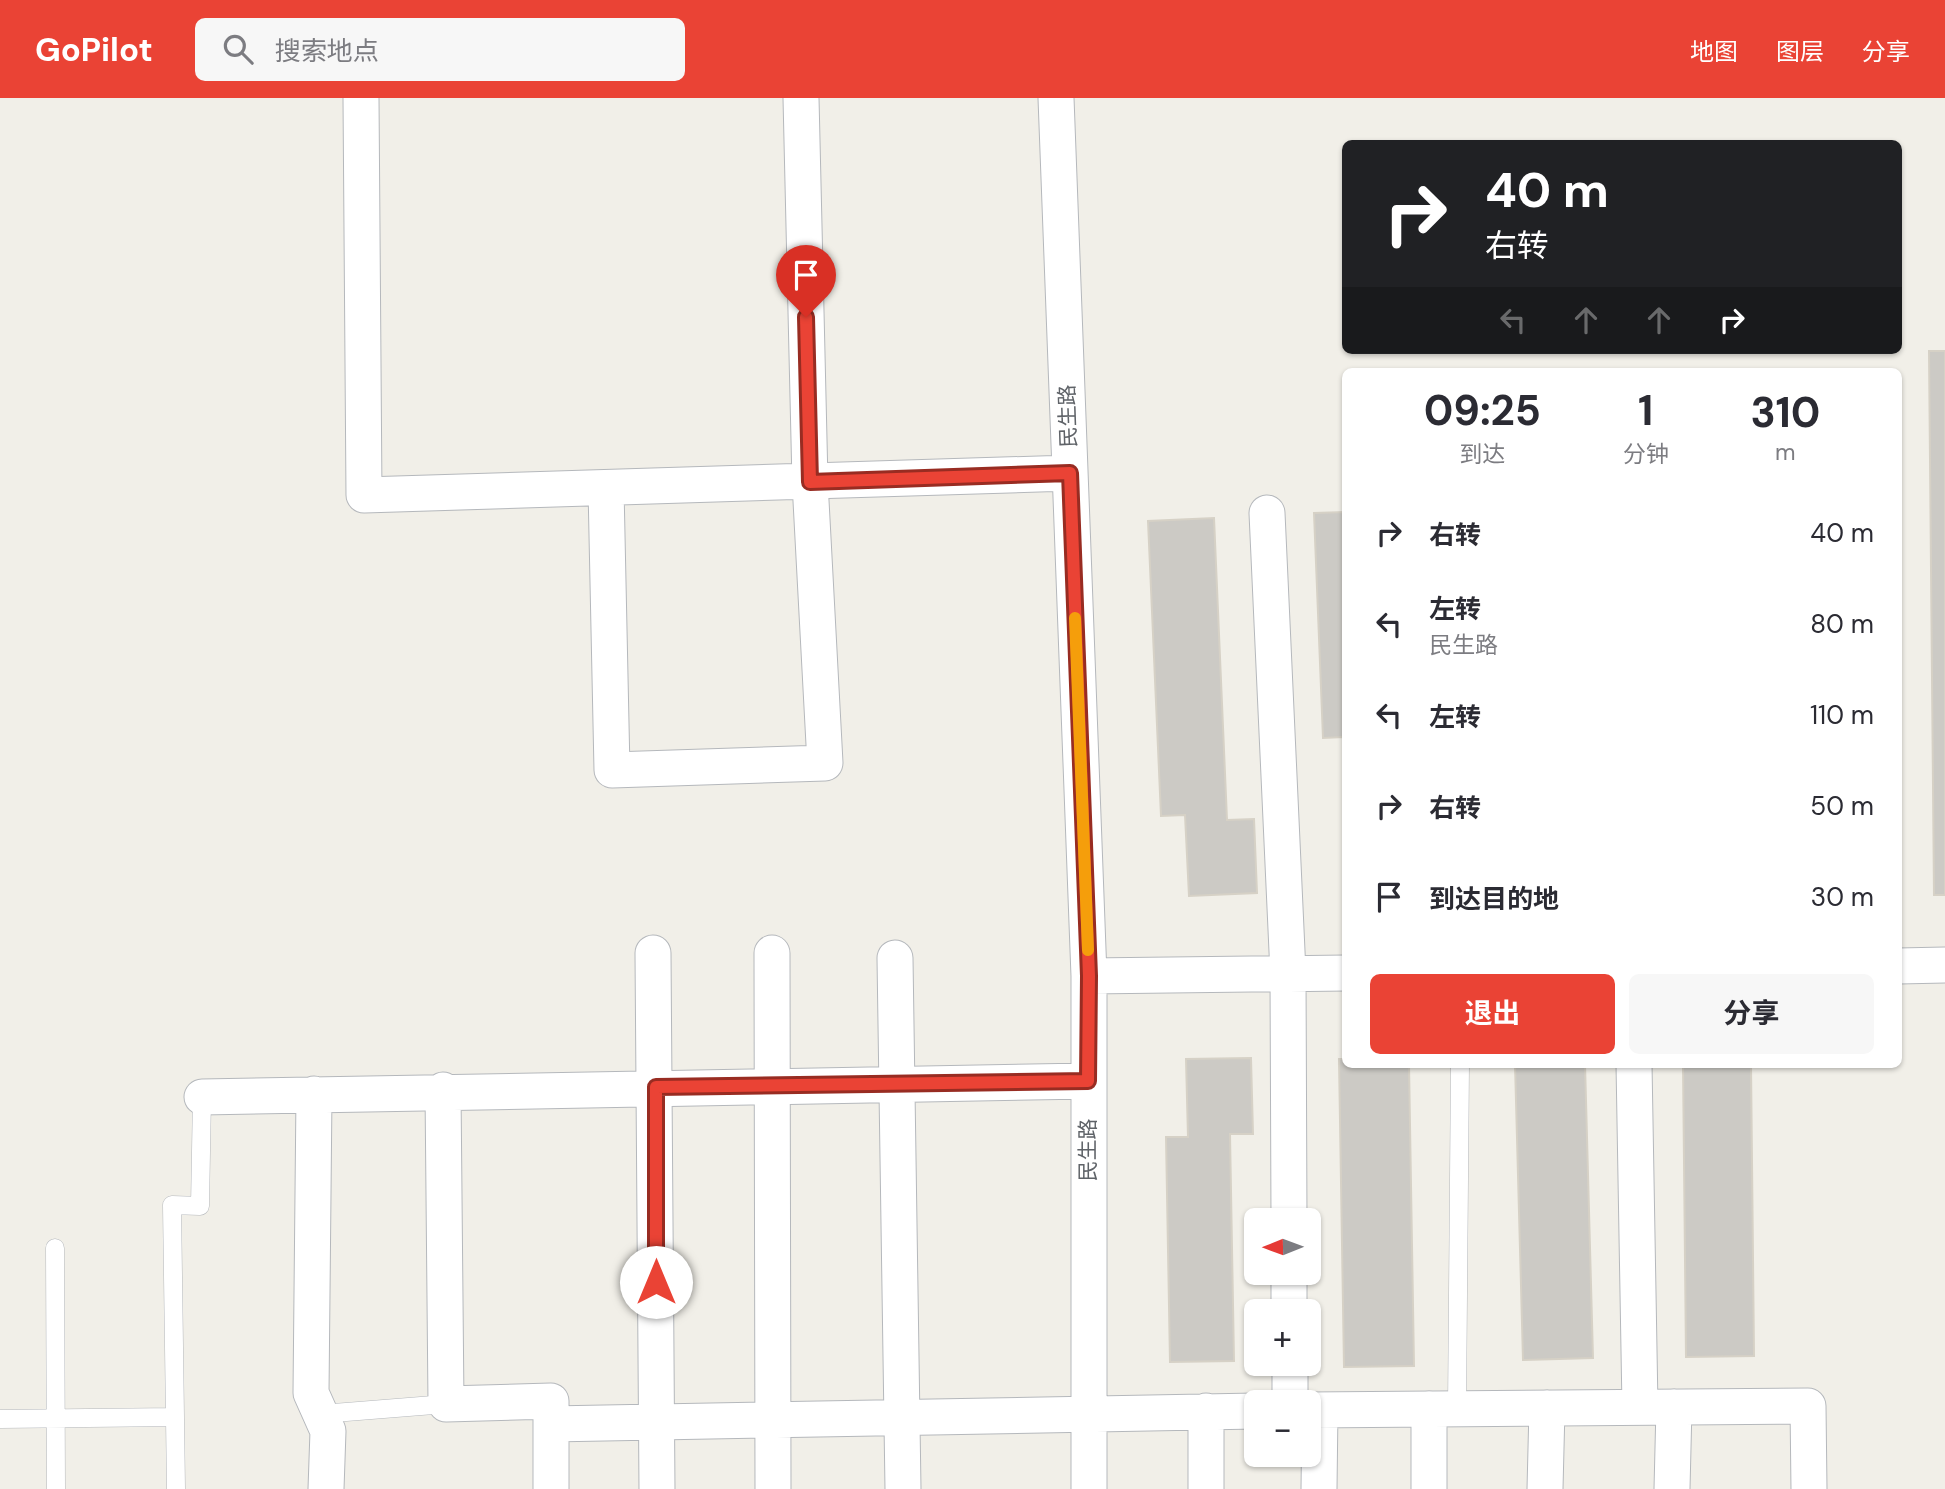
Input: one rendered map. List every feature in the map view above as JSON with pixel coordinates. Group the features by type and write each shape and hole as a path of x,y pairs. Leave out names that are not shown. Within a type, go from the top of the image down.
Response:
{"street":[{"path":"361,98 364,495 1070,473"},
{"path":"606,488 612,770 825,763 810,482 801,98"},
{"name":"民生路","path":"1056,98 1089,976 1089,1489"},
{"path":"1267,513 1288,973 1289,1208"},
{"path":"653,953 657,1489"},
{"path":"772,953 773,1489"},
{"path":"895,958 903,1489"},
{"path":"1902,966 1945,965"},
{"path":"1089,976 1342,972"},
{"path":"1634,1068 1657,1407 1672,1489"},
{"path":"202,1097 443,1090 1088,1081"},
{"path":"443,1090 446,1404 551,1401 551,1489"},
{"path":"314,1094 311,1393 328,1431 326,1489"},
{"path":"1321,1407 1808,1406 1809,1489"},
{"path":"1545,1489 1547,1408"},
{"path":"1429,1489 1443,1409"},
{"path":"1206,1411 1206,1489"},
{"path":"551,1424 1244,1411"},
{"path":"1316,1467 1319,1489"}],"lane":[{"path":"1443,1409 1461,1068"},
{"path":"176,1489 172,1205 200,1206 202,1097"},
{"path":"55,1248 56,1489"},
{"path":"321,1414 446,1404"},
{"path":"0,1419 175,1417"}],"building":[{"path":"1929,351 1945,351 1945,895 1934,895"},
{"path":"1342,512 1342,737 1323,738 1314,513"},
{"path":"1214,518 1227,820 1254,819 1257,893 1189,896 1185,815 1161,816 1148,521"},
{"path":"1251,1058 1253,1134 1230,1134 1234,1361 1170,1362 1166,1137 1188,1137 1186,1059"},
{"path":"1339,1059 1342,1059 1342,1068 1409,1068 1414,1366 1344,1367"},
{"path":"1515,1068 1585,1068 1593,1358 1523,1360"},
{"path":"1683,1068 1751,1068 1754,1356 1686,1357"}],"slow traffic":[{"path":"1075,618 1088,950"}],"route":[{"path":"656,1282 656,1087 1088,1081 1089,976 1070,473 810,482 806,317"}]}
